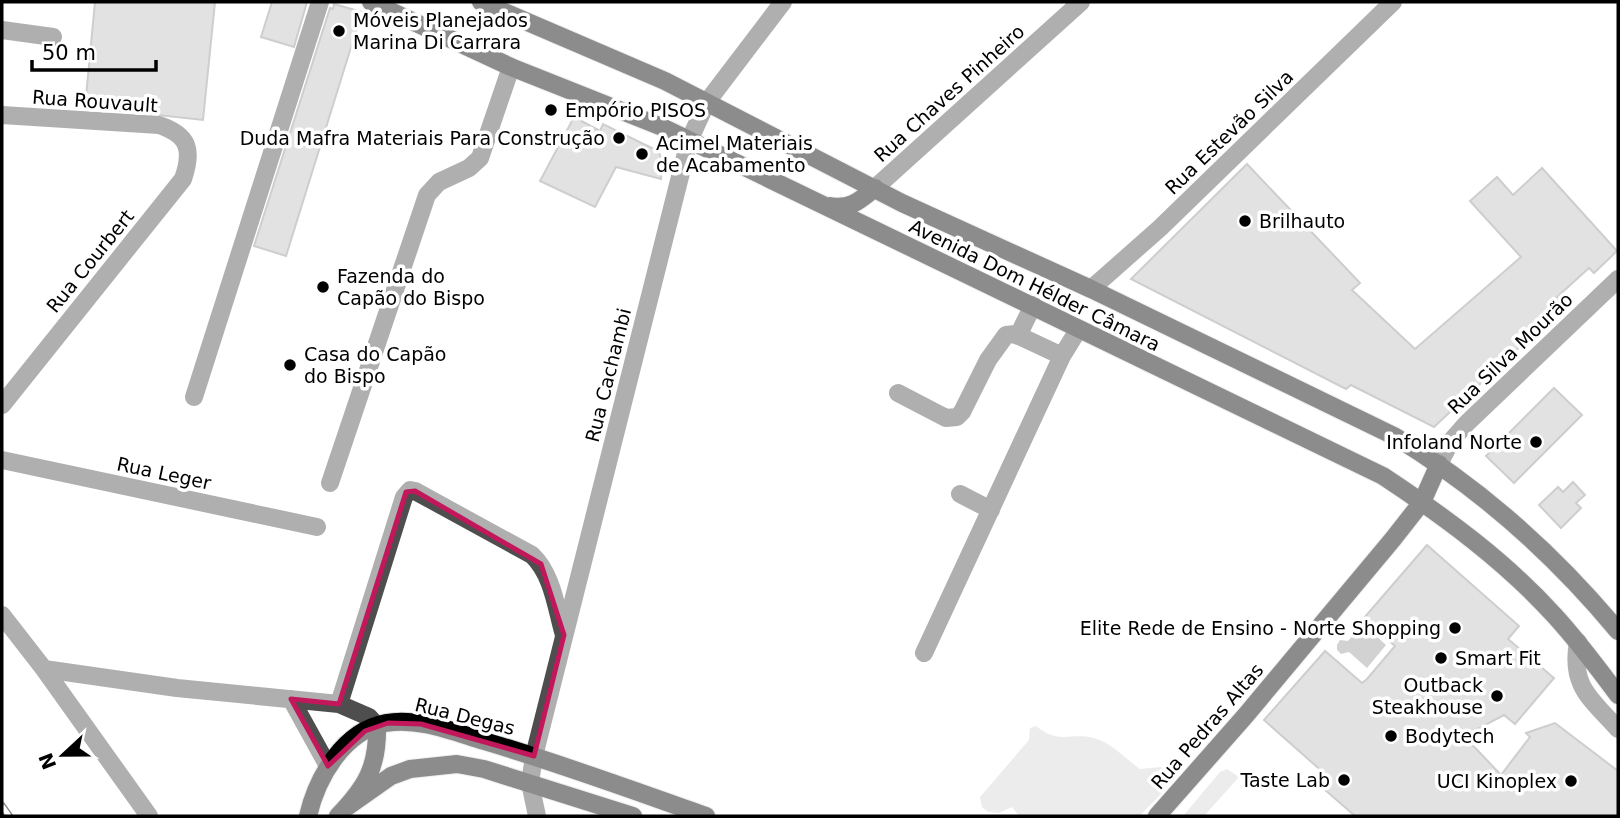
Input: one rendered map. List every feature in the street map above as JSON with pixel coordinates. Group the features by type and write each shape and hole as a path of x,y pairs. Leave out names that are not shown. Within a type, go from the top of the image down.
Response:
{"main road":[{"name":"Avenida Dom Hélder Câmara","path":"371,2 511,67 662,127 1383,476 1485,550 1535,596 1578,642 1618,695"},
{"name":"Avenida Dom Hélder Câmara","path":"481,2 665,81 902,203 1091,289 1394,436 1439,464 1535,542 1581,587 1618,631"},
{"path":"827,206 841,208 853,205 875,188"},
{"name":"Rua Pedras Altas","path":"1157,816 1246,715 1422,502 1439,464"},
{"name":"Rua Degas","path":"377,726 396,722 421,724 534,756 706,816"},
{"path":"308,816 318,782 328,766 347,745 365,731 377,726 377,743 371,770 359,794 342,812"},
{"path":"342,812 391,776 411,769 457,764 530,783 608,813 633,816"}],"street":[{"path":"194,397 320,2"},
{"name":"Rua Cachambi","path":"530,783 534,756 689,141 707,102 783,2"},
{"name":"Rua Chaves Pinheiro","path":"875,188 1081,2"},
{"name":"Rua Estevão Silva","path":"1091,289 1160,228 1393,2"},
{"path":"2,30 53,37"},
{"path":"330,482 427,195 439,182 469,168 480,158 511,67"},
{"name":"Rua Rouvault","path":"2,115 159,125 182,137"},
{"name":"Rua Courbert","path":"2,405 183,179 188,165 188,148 182,137"},
{"name":"Rua Silva Mourão","path":"1439,464 1451,441 1467,423 1618,279"},
{"path":"1018,336 1033,305"},
{"path":"923,653 1062,356 1078,330"},
{"path":"898,393 946,418 957,417 1002,338 1011,334 1018,336 1062,356"},
{"name":"Rua Leger","path":"2,460 317,527"},
{"path":"338,704 404,497 410,490 532,555 541,564 550,583 564,635"},
{"path":"960,494 991,510"},
{"path":"2,615 149,816"},
{"path":"1578,642 1575,668 1580,683 1618,729"},
{"path":"44,669 177,688 338,704 369,717 377,726"},
{"path":"291,699 328,766"},
{"path":"530,783 537,816"}],"highlighted area":[{"path":"415,491 541,564 564,635 534,756 421,724 388,723 365,731 328,766 291,699 339,704 406,492"}],"shaded area":[{"path":"1363,624 1386,645 1367,668 1349,652 1341,654 1337,650 1340,640 1348,641"},
{"path":"1036,726 1058,737 1100,740 1140,769 1161,767 1166,773 1167,786 1140,816 1019,816 1012,807 999,813 988,812 982,807 980,797 1029,740 1030,728"},
{"path":"1227,769 1239,777 1204,816 1183,816 1220,772"}],"building":[{"path":"95,2 215,2 203,120 85,107"},
{"path":"272,2 307,2 294,47 261,37"},
{"path":"334,4 362,12 286,256 254,246 330,8 333,9"},
{"path":"574,117 600,131 603,124 658,151 663,161 661,179 616,167 595,207 540,181"},
{"path":"1247,164 1360,283 1352,290 1415,349 1521,257 1470,201 1497,177 1513,195 1542,168 1617,251 1594,273 1589,268 1557,297 1559,299 1540,316 1545,323 1434,427 1351,385 1346,389 1131,279"},
{"path":"1554,388 1582,415 1514,483 1486,456"},
{"path":"1573,482 1585,495 1576,503 1581,508 1561,528 1539,505 1558,487 1563,492"},
{"path":"1427,545 1519,626 1508,639 1554,678 1515,724 1504,715 1464,736 1501,775 1530,737 1526,733 1555,723 1618,771 1618,816 1355,816 1317,783 1325,774 1264,720 1325,651 1362,683 1367,679 1395,646 1364,618"}],"railway":[{"path":"2,806 9,816"}],"place":[{"name":"Móveis Planejados Marina Di Carrara","path":"339,31"},
{"name":"Empório PISOS","path":"551,110"},
{"name":"Duda Mafra Materiais Para Construção","path":"619,138"},
{"name":"Acimel Materiais de Acabamento","path":"642,154"},
{"name":"Brilhauto","path":"1245,221"},
{"name":"Fazenda do Capão do Bispo","path":"323,287"},
{"name":"Casa do Capão do Bispo","path":"290,365"},
{"name":"Infoland Norte","path":"1536,442"},
{"name":"Elite Rede de Ensino - Norte Shopping","path":"1455,628"},
{"name":"Smart Fit","path":"1441,658"},
{"name":"Outback Steakhouse","path":"1497,696"},
{"name":"Bodytech","path":"1391,736"},
{"name":"Taste Lab","path":"1344,780"},
{"name":"UCI Kinoplex","path":"1571,781"}]}
